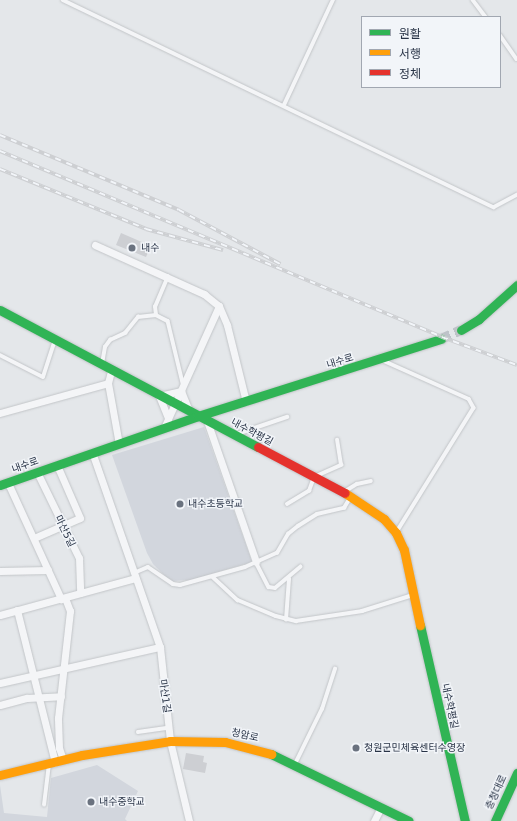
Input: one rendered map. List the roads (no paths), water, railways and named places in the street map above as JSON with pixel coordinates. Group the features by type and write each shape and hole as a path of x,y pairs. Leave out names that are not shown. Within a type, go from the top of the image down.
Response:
{"street":[{"path":"95,245 204,294 219,306 227,325 246,402"},
{"path":"460,330 479,319 517,284"},
{"path":"164,428 219,306"},
{"name":"내수학평길","path":"0,310 111,371 347,494 384,519 396,533 404,550 465,821"},
{"name":"내수로","path":"4,484 198,416 381,360 441,339"},
{"path":"111,371 108,383 119,444"},
{"path":"0,413 108,383"},
{"path":"168,418 159,396 182,388"},
{"path":"182,388 189,412"},
{"path":"207,421 256,562"},
{"name":"마산1길","path":"92,452 160,647 170,728 170,740 189,821"},
{"path":"34,538 80,518 57,465"},
{"name":"마산5길","path":"37,472 78,558 80,593"},
{"path":"4,484 34,538 48,570 70,611 58,718 59,748 56,762"},
{"path":"0,571 48,570"},
{"path":"0,615 63,598 134,576"},
{"path":"17,610 56,762"},
{"path":"0,683 160,647"},
{"path":"0,705 39,698 61,696"},
{"name":"청암로","path":"0,775 56,762 170,740 207,740 242,745 295,763 408,821"},
{"name":"충청대로","path":"495,821 517,773"},
{"name":"충청대로","path":"502,821 517,789"},
{"path":"374,821 381,807"}],"lane":[{"path":"63,0 494,207 517,195"},
{"path":"284,106 333,0"},
{"path":"472,0 485,16"},
{"path":"501,36 517,58"},
{"path":"156,315 155,308 168,277"},
{"path":"102,366 105,347 110,340 125,333 138,317 156,315 168,321 182,388"},
{"path":"0,355 43,376 55,341"},
{"path":"381,360 469,399 474,408 396,533"},
{"path":"234,435 287,417"},
{"path":"287,504 309,491 314,477 341,465 337,440"},
{"path":"134,576 148,567 173,584 180,585 213,577 256,562 277,553 288,534 317,514 344,508 347,494 357,484 371,480"},
{"path":"256,562 270,586 280,586 300,567"},
{"path":"213,577 238,600 286,620 306,621 343,612 362,611 414,594"},
{"path":"286,620 289,578"},
{"path":"295,763 322,709 334,669"},
{"path":"138,732 170,728"},
{"path":"44,805 56,762"}],"tunnel":[{"path":"441,339 461,330"}],"railway":[{"path":"0,135 179,210 280,264"},
{"path":"0,151 442,337 517,365"},
{"path":"0,169 146,229 223,250"}],"place":[{"name":"내수","path":"132,248"},
{"name":"내수초등학교","path":"180,504"},
{"name":"청원군민체육센터수영장","path":"356,748"},
{"name":"내수중학교","path":"91,802"}]}
